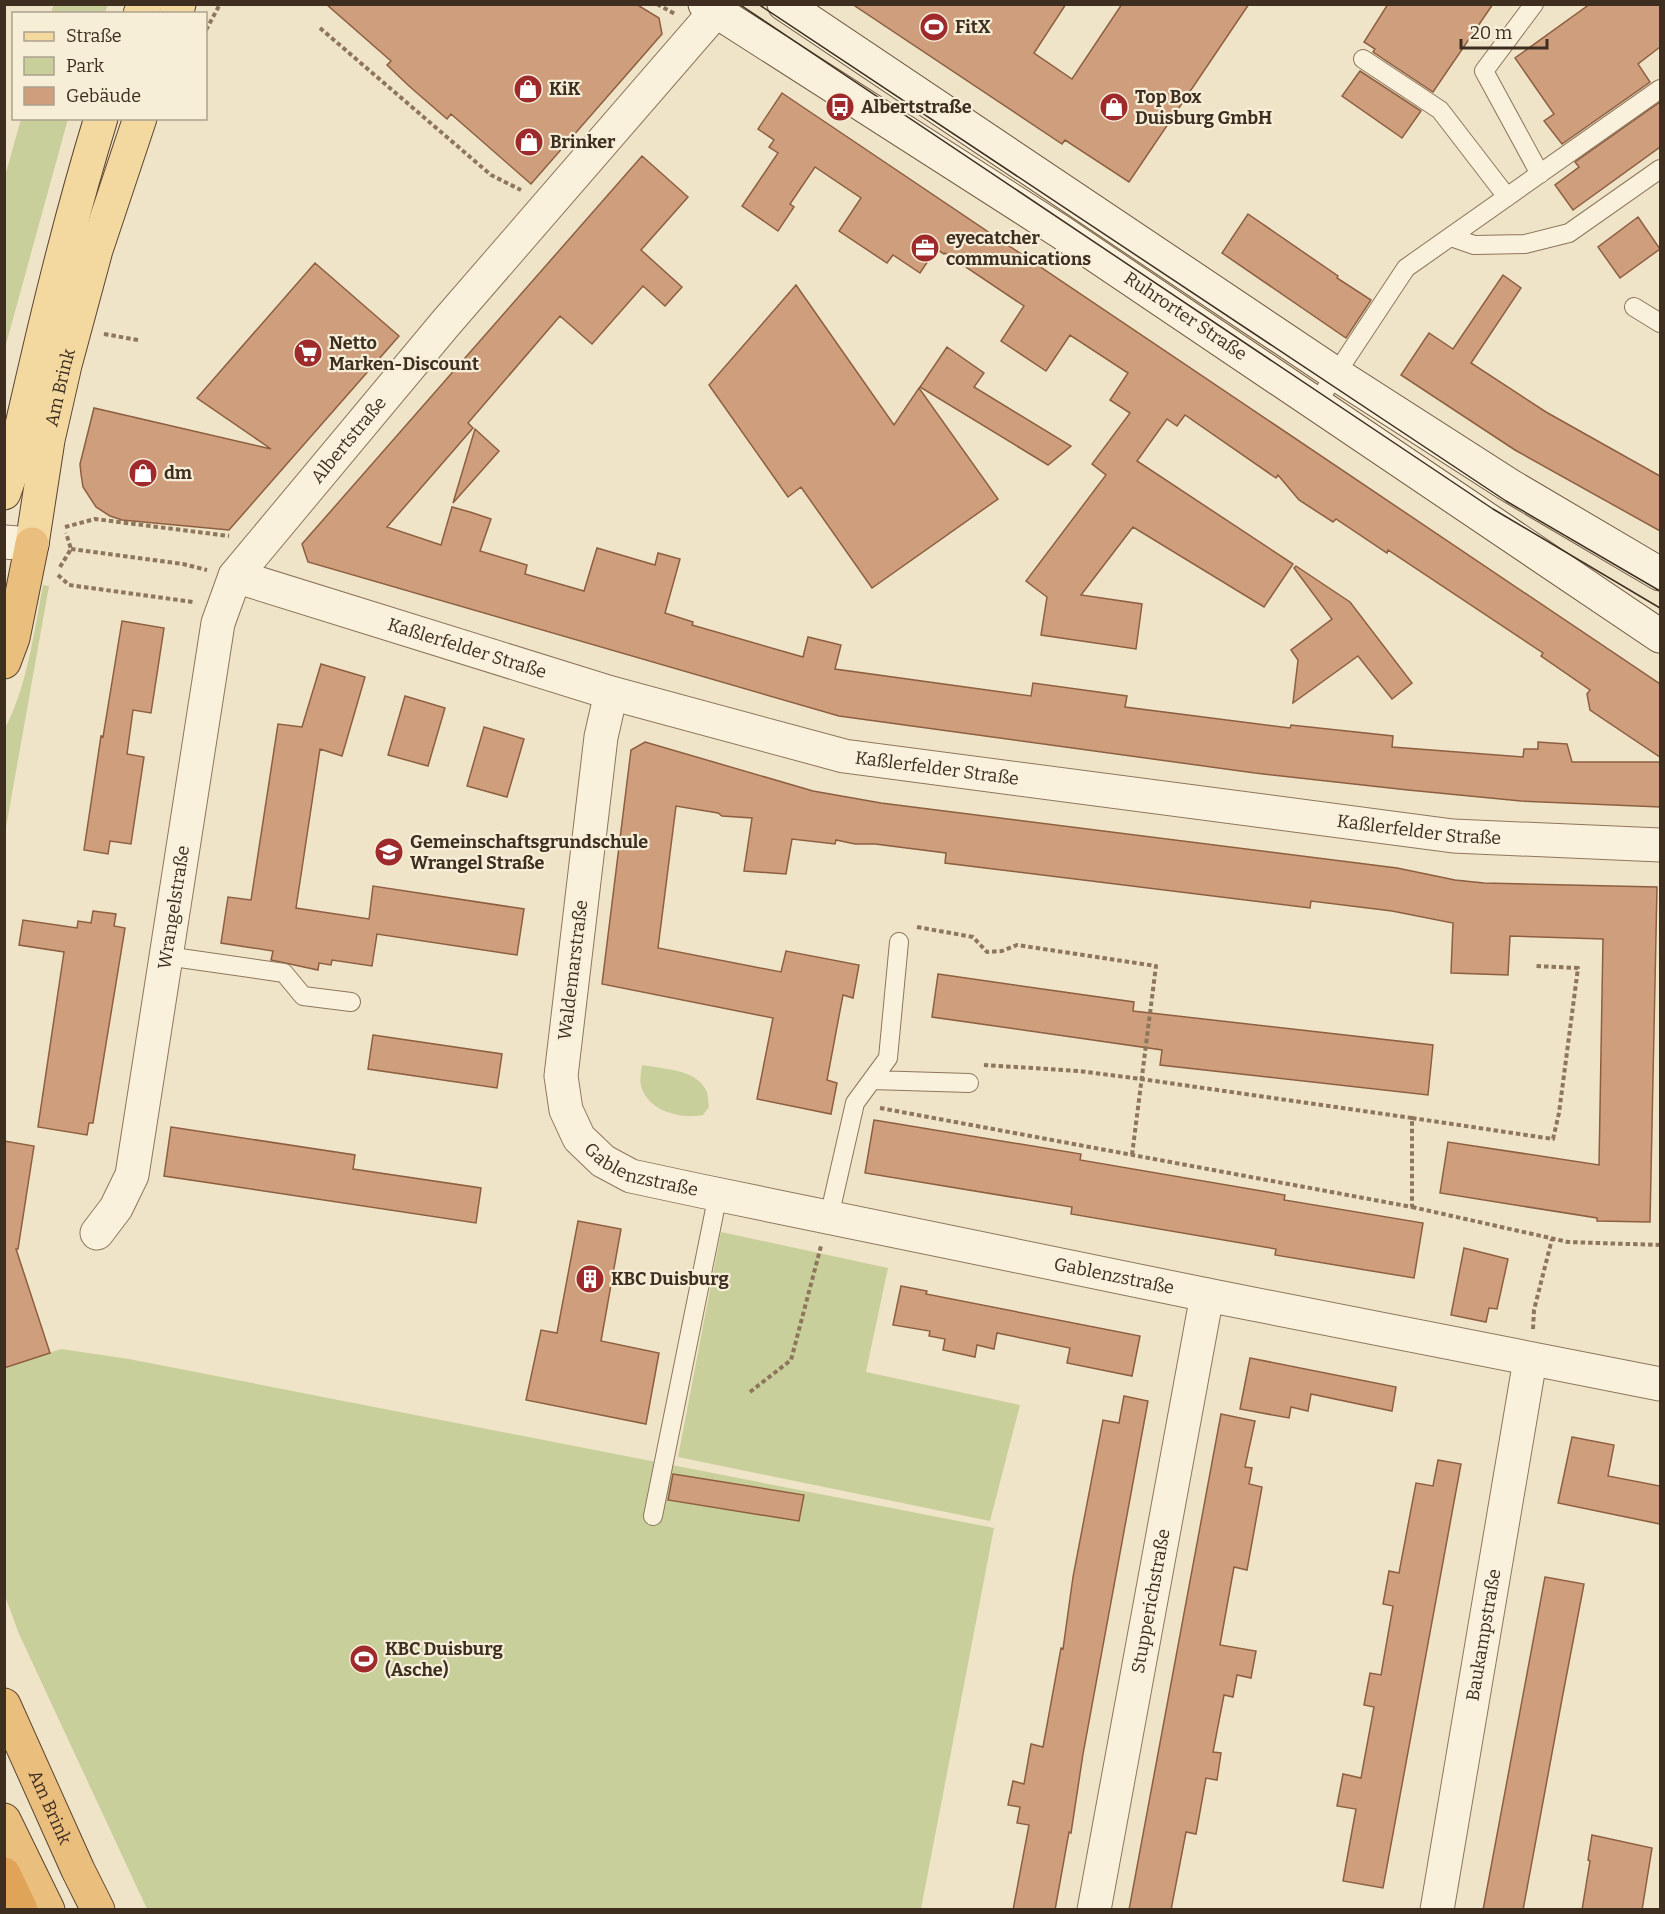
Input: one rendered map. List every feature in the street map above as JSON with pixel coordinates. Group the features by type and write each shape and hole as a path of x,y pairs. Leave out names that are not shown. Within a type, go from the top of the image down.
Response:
{"highway":[{"name":"Am Brink","path":"4,662 13,638 18,543"},
{"name":"Am Brink","path":"4,1705 98,1910"},
{"path":"4,1820 48,1910"},
{"path":"4,1874 21,1910"}],"main road":[{"name":"Am Brink","path":"4,494 11,473 48,309 100,120"},
{"name":"Am Brink","path":"18,543 48,440 65,365 96,250 139,120"}],"street":[{"name":"Ruhrorter Straße","path":"715,7 1061,232 1660,636"},
{"name":"Albertstraße","path":"235,576 445,324 715,7"},
{"name":"Ruhrorter Straße","path":"804,11 1336,374 1509,485 1660,574"},
{"name":"Kaßlerfelder Straße","path":"235,576 611,693 844,756 1453,836 1660,845"},
{"name":"Wrangelstraße","path":"97,1233 116,1208 132,1176 218,623 235,576"},
{"name":"Waldemarstraße","path":"579,1138 566,1110 561,1076 601,737 611,693"},
{"name":"Gablenzstraße","path":"579,1138 603,1161 632,1176 1207,1295 1660,1384"},
{"name":"Stupperichstraße","path":"1094,1910 1207,1295"},
{"name":"Baukampstraße","path":"1437,1910 1530,1360"}],"lane":[{"path":"1534,4 1484,71 1540,174"},
{"path":"1363,59 1440,110 1507,197"},
{"path":"1316,404 1406,268 1660,88"},
{"path":"1451,237 1474,245 1525,244 1569,233 1660,169"},
{"path":"1634,307 1660,323"},
{"path":"829,1217 855,1103 888,1058 899,942"},
{"path":"166,956 284,972 303,996 351,1002"},
{"path":"872,1080 969,1083"},
{"path":"652,1516 718,1194"}],"path":[{"path":"207,28 220,4"},
{"path":"320,28 491,175 529,195"},
{"path":"100,334 138,340"},
{"path":"232,537 95,519 64,527 71,549 183,564 235,576"},
{"path":"899,942 913,927 973,937 987,952 1002,951 1017,945 1156,966 1132,1155"},
{"path":"972,1064 1079,1071 1141,1079 1553,1139 1559,1113 1578,968 1536,966"},
{"path":"855,1103 1412,1207 1568,1242 1660,1245"},
{"path":"1412,1118 1412,1207"},
{"path":"750,1392 791,1360 829,1217"},
{"path":"1530,1360 1534,1310 1552,1239"}],"green space":[{"path":"54,4 108,4 105,12 51,12"},
{"path":"21,120 68,120 5,348 5,176"},
{"path":"43,585 49,586 5,833 5,728 13,712 24,677"},
{"path":"642,1065 679,1071 696,1079 707,1092 709,1107 703,1115 694,1116 676,1115 659,1108 646,1097 642,1089 640,1080"},
{"path":"721,1232 888,1268 866,1372 1020,1405 990,1521 678,1457"},
{"path":"61,1349 129,1359 994,1528 921,1909 147,1909 19,1634 5,1596 5,1367"}],"building":[{"path":"326,4 636,4 659,18 662,34 531,184 451,114 447,119 409,86 387,65 391,61"},
{"path":"852,4 1066,4 1034,53 1072,79 1122,4 1249,4 1129,182 1065,140 1062,144"},
{"path":"1388,4 1493,4 1433,92 1373,52 1375,49 1364,42"},
{"path":"1590,4 1660,4 1660,47 1638,64 1650,82 1562,144 1544,121 1554,114 1515,58"},
{"path":"1360,71 1421,111 1402,138 1342,96"},
{"path":"782,93 1660,684 1660,757 1590,710 1587,694 1590,690 1541,656 1543,653 1388,550 1387,553 1336,519 1333,522 1299,500 1278,475 1276,478 1185,415 1177,426 1167,419 1137,461 1293,564 1264,607 1133,527 1081,595 1142,604 1136,649 1041,635 1047,597 1026,581 1106,475 1092,464 1130,413 1110,400 1128,373 1070,335 1046,371 1001,341 1024,306 936,249 920,273 893,255 887,263 839,231 861,198 815,167 790,204 794,207 778,231 742,206 778,153 769,147 774,140 758,129"},
{"path":"1660,102 1660,147 1573,210 1555,185 1579,167 1575,162"},
{"path":"642,156 688,197 641,250 682,287 665,306 643,286 592,344 560,316 468,423 473,428 387,527 441,545 452,507 470,512 491,519 480,551 527,565 525,574 584,591 597,548 655,565 658,553 680,559 665,613 693,622 692,625 803,657 808,637 841,645 835,669 1031,696 1033,683 1127,696 1125,707 1290,728 1291,725 1393,736 1392,747 1523,757 1524,749 1538,749 1538,742 1567,744 1572,762 1660,762 1660,807 1521,801 1408,790 1255,773 839,716 308,562 302,544"},
{"path":"1248,214 1371,300 1346,338 1222,253"},
{"path":"1638,217 1660,249 1620,278 1598,247"},
{"path":"315,263 399,336 229,530 122,520 96,507 83,487 80,464 94,408 271,449 197,398"},
{"path":"1503,275 1521,288 1471,363 1546,412 1660,476 1660,531 1515,450 1401,375 1429,333 1453,349"},
{"path":"796,285 894,425 919,388 998,499 872,588 801,487 788,497 709,385"},
{"path":"947,347 984,373 974,387 1071,446 1048,465 920,387"},
{"path":"475,429 499,451 453,503"},
{"path":"1296,566 1350,602 1412,683 1392,699 1358,656 1293,703 1298,660 1291,650 1332,619 1294,568"},
{"path":"122,621 164,628 151,713 133,710 127,754 144,757 131,844 110,841 108,854 84,850 101,736 103,737"},
{"path":"321,664 365,677 342,756 320,749 296,908 369,919 373,886 524,909 517,955 377,934 372,966 332,960 331,965 319,963 318,970 271,960 273,951 221,943 228,897 251,900 278,724 302,727"},
{"path":"405,696 445,708 428,766 388,755"},
{"path":"484,727 524,739 507,797 467,786"},
{"path":"645,742 813,791 881,803 1397,868 1455,880 1484,883 1657,887 1650,1222 1597,1221 1597,1218 1440,1193 1448,1142 1599,1165 1603,939 1510,936 1508,975 1451,973 1453,923 1392,911 1311,901 1310,908 945,863 946,853 836,840 835,844 792,839 786,874 744,871 752,818 722,816 718,813 676,806 658,948 781,972 786,951 859,965 853,998 843,995 827,1080 837,1083 831,1114 757,1099 773,1018 602,984 631,750"},
{"path":"93,911 116,914 114,926 125,928 93,1123 89,1123 87,1135 38,1127 64,952 19,945 23,920 77,928 78,921 91,923"},
{"path":"938,974 1134,1002 1133,1011 1433,1045 1428,1095 1160,1065 1162,1050 932,1017"},
{"path":"373,1035 502,1054 497,1088 368,1069"},
{"path":"874,1120 1081,1154 1080,1160 1285,1195 1284,1200 1423,1223 1414,1278 1275,1255 1276,1249 1071,1214 1072,1207 865,1173"},
{"path":"171,1127 355,1155 353,1169 481,1188 476,1223 164,1176"},
{"path":"4,1141 34,1146 18,1249 16,1249 50,1353 4,1368"},
{"name":"KBC Duisburg","path":"578,1221 621,1229 601,1341 659,1353 646,1424 526,1400 541,1330 557,1333"},
{"path":"1464,1248 1508,1259 1497,1309 1489,1308 1486,1322 1451,1315"},
{"path":"901,1286 927,1291 926,1294 1140,1336 1132,1376 1067,1363 1070,1348 997,1333 994,1349 977,1345 975,1357 943,1350 945,1339 929,1336 930,1331 893,1325"},
{"path":"1250,1358 1396,1387 1392,1411 1311,1394 1308,1411 1291,1407 1289,1418 1240,1409"},
{"path":"1124,1396 1148,1401 1083,1754 1071,1833 1069,1832 1055,1910 1013,1910 1029,1825 1017,1823 1020,1807 1008,1805 1013,1781 1024,1784 1031,1744 1043,1747 1061,1648 1063,1649 1073,1577 1103,1420 1119,1423"},
{"path":"1221,1414 1255,1421 1245,1467 1252,1468 1249,1484 1262,1487 1247,1570 1234,1567 1220,1645 1256,1651 1251,1678 1237,1675 1233,1697 1224,1695 1213,1752 1221,1753 1217,1780 1206,1778 1196,1834 1186,1832 1171,1910 1129,1910"},
{"path":"1572,1437 1614,1445 1608,1476 1660,1486 1660,1524 1558,1503"},
{"path":"1438,1460 1461,1464 1383,1888 1343,1881 1356,1809 1337,1806 1343,1774 1361,1778 1374,1707 1364,1705 1370,1673 1381,1675 1393,1606 1383,1604 1389,1571 1399,1573 1416,1483 1433,1486"},
{"path":"673,1474 804,1495 799,1521 668,1500"},
{"path":"1545,1577 1584,1584 1523,1910 1483,1910"},
{"path":"1592,1835 1652,1848 1642,1910 1582,1910"}],"tram line":[{"path":"739,4 1493,509 1660,608"},
{"path":"758,4 1506,501 1660,591"}],"place":[{"name":"FitX","path":"934,27"},
{"name":"KiK","path":"528,89"},
{"name":"Albertstraße","path":"840,107"},
{"name":"Top Box Duisburg GmbH","path":"1114,107"},
{"name":"Brinker","path":"529,142"},
{"name":"eyecatcher communications","path":"925,248"},
{"name":"Netto Marken-Discount","path":"308,353"},
{"name":"dm","path":"143,473"},
{"name":"Gemeinschaftsgrundschule Wrangel Straße","path":"389,852"},
{"name":"KBC Duisburg","path":"590,1279"},
{"name":"KBC Duisburg (Asche)","path":"364,1659"}]}
